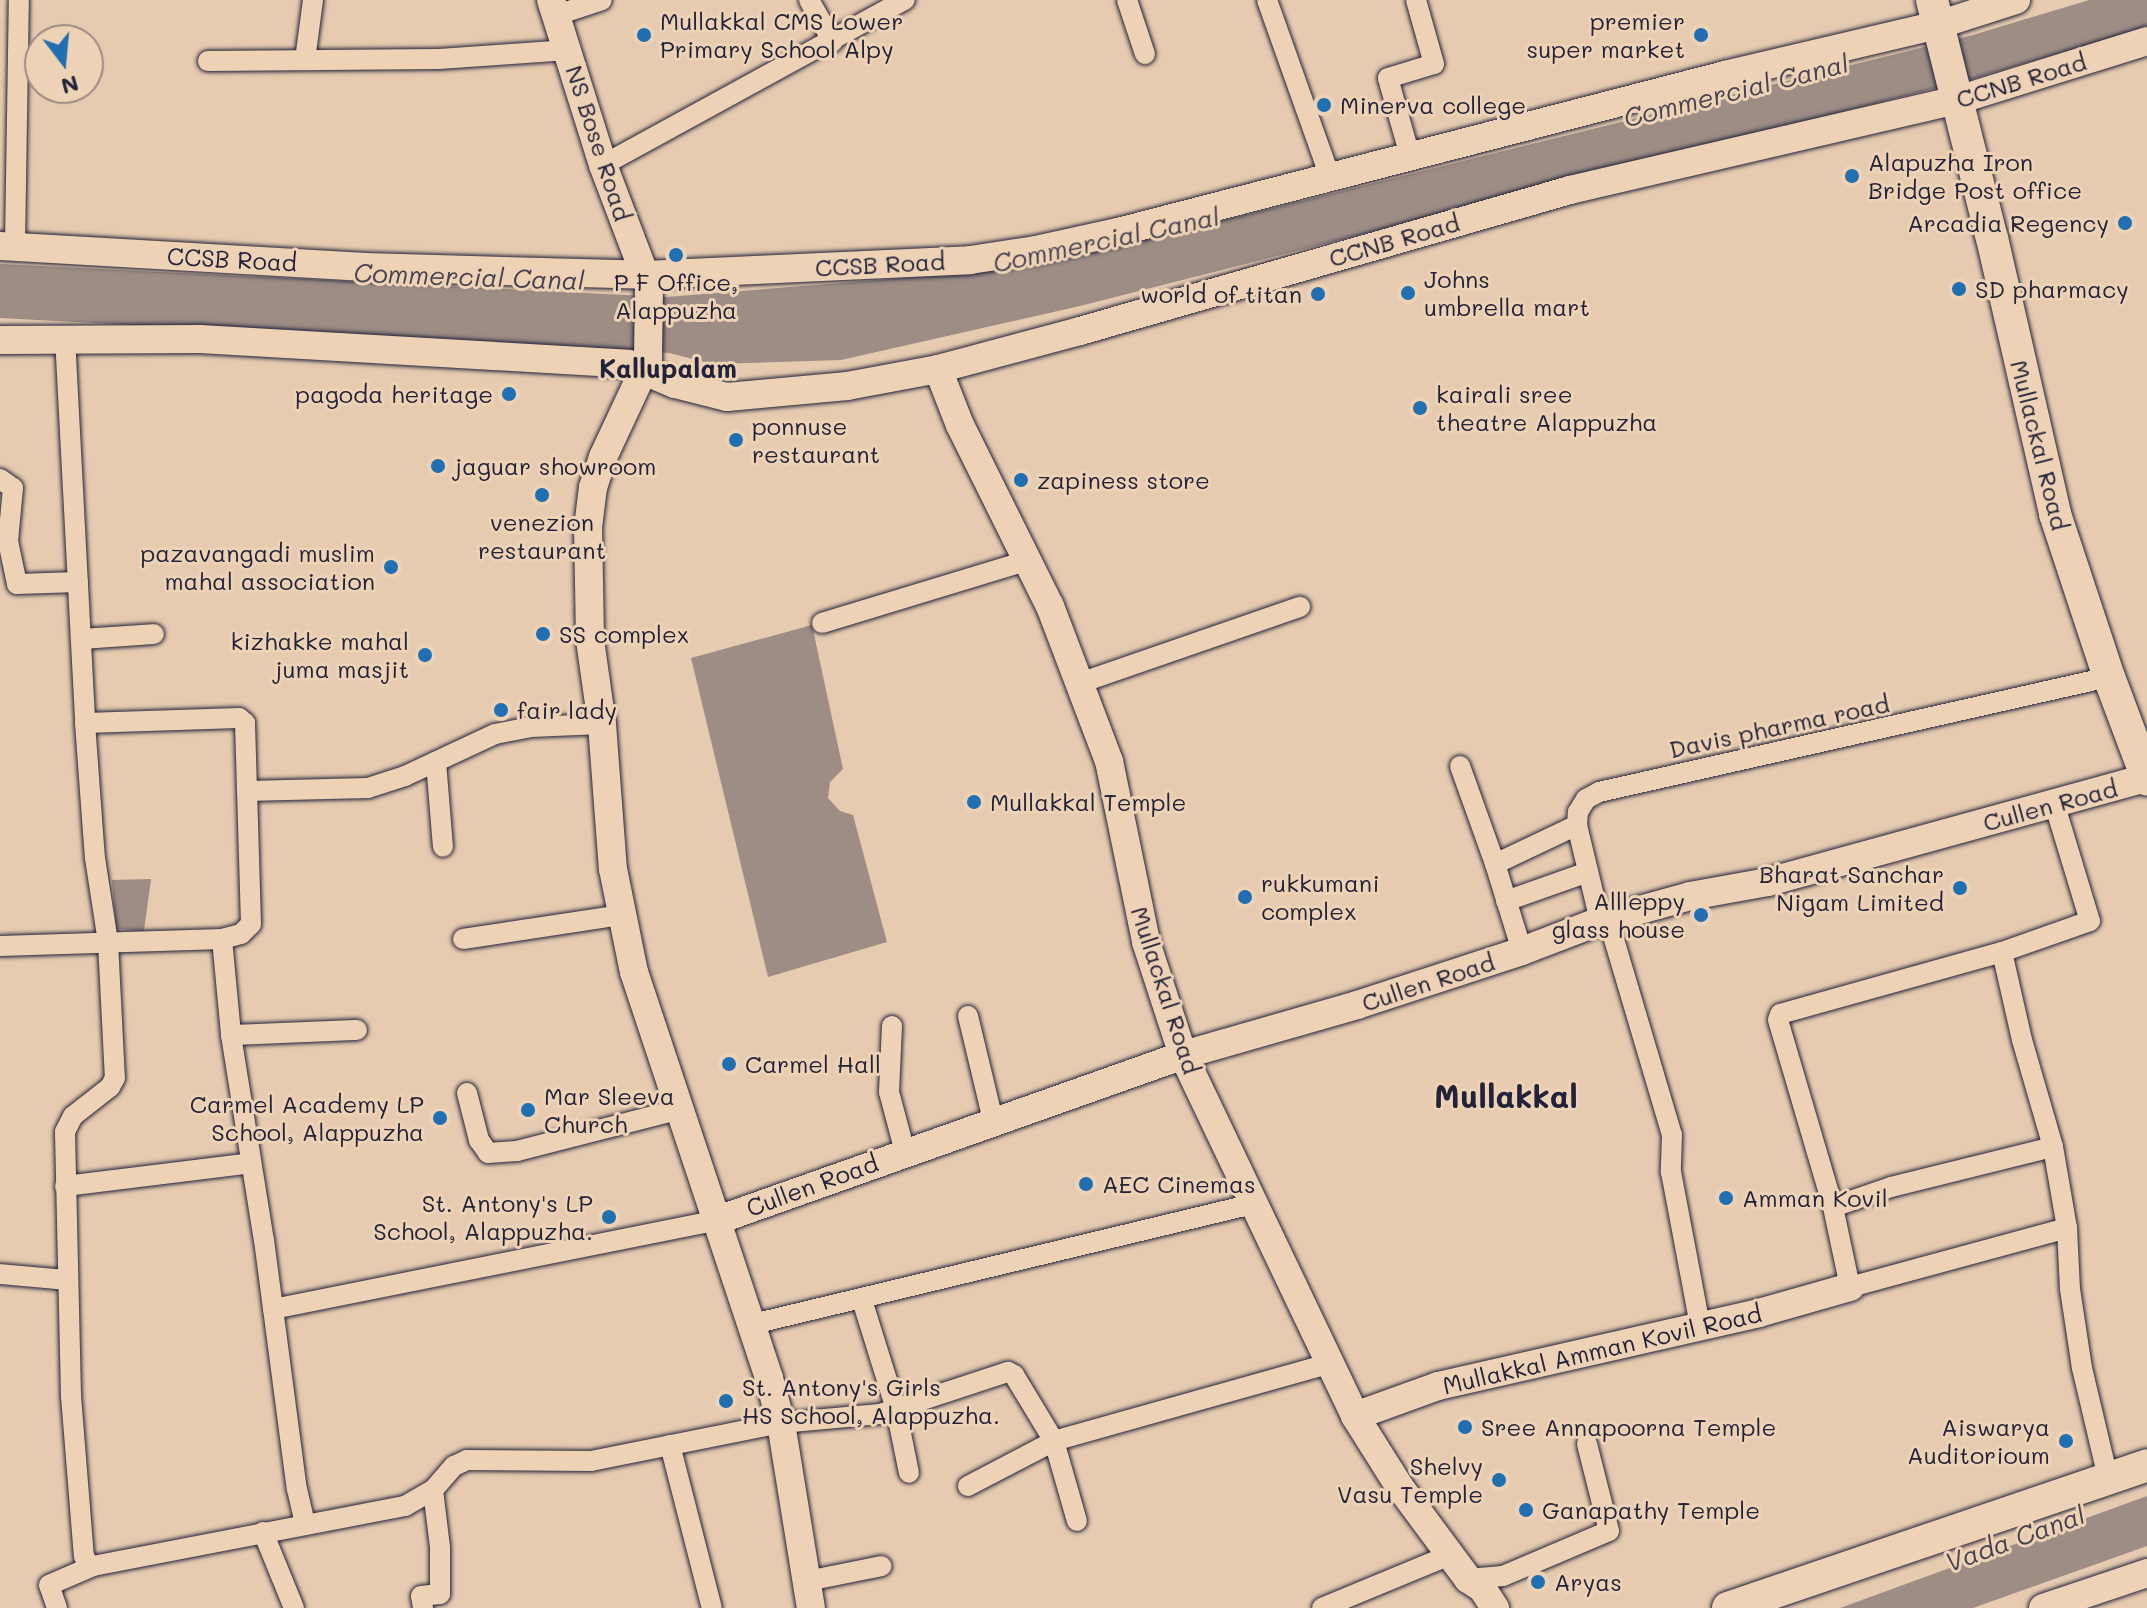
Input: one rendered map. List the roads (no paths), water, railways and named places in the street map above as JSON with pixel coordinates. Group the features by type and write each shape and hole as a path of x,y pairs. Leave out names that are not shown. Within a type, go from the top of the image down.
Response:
{"main road":[{"name":"CCSB Road","path":"7,246 647,281 970,260 1036,250 1330,177 2016,0"},
{"name":"NS Bose Road","path":"554,8 603,165 647,281"},
{"name":"Mullackal Road","path":"1937,19 2055,514 2146,780"},
{"name":"CCNB Road","path":"0,340 65,337 350,347 646,365 675,384 727,397 847,386 938,369 1570,190 1958,97 2145,42"},
{"path":"647,281 646,365 603,457 593,487 588,525 590,640 602,724 613,869 634,972 753,1324 781,1423 809,1595"},
{"name":"Mullackal Road","path":"938,369 960,425 1029,560 1109,761 1146,942 1183,1055 1355,1416 1399,1486 1468,1579 1482,1588 1495,1608"},
{"name":"Cullen Road","path":"718,1220 1183,1055 1357,1005 1522,951 1604,920 1690,896 1768,882 2146,780"},
{"name":"Mullakkal Amman Kovil Road","path":"1355,1416 1438,1386 1700,1326 1850,1287"},
{"path":"1728,1608 2147,1465"},
{"path":"2043,1608 2147,1573"},
{"name":"Mullackal Road","path":"1468,1579 1469,1594 1476,1608"}],"street":[{"path":"7,246 8,65 19,0"},
{"path":"305,60 313,0"},
{"path":"554,8 602,0"},
{"path":"809,0 833,42"},
{"path":"603,165 905,0"},
{"path":"1127,0 1145,54"},
{"path":"1267,0 1330,177"},
{"path":"1410,156 1388,78 1434,64 1416,0"},
{"path":"208,61 439,59 569,50"},
{"path":"65,337 85,723 95,858 108,942 115,1078 110,1087 67,1124 65,1186 71,1396 84,1556 93,1566"},
{"path":"0,479 13,488 8,541 17,584 78,582"},
{"path":"822,623 1029,560"},
{"path":"1080,683 1300,607"},
{"path":"81,639 154,634"},
{"name":"Davis pharma road","path":"1577,825 1578,812 1586,799 1599,792 2109,677"},
{"path":"0,946 222,939 241,934 251,924 245,723 239,718 85,723"},
{"path":"247,791 368,788 436,762 495,734 530,727 602,724"},
{"path":"436,762 443,847"},
{"path":"1460,766 1522,951"},
{"path":"2055,806 2090,921 2002,952 1778,1016 1833,1207 1850,1287 2067,1228"},
{"path":"1495,864 1577,825 1588,872 1672,1135 1671,1172 1700,1326"},
{"path":"1506,901 1588,872"},
{"path":"463,939 622,915"},
{"path":"222,939 231,1035 297,1489 305,1524"},
{"path":"2002,952 2022,1040 2053,1147 2067,1228 2070,1289 2082,1368 2108,1478"},
{"path":"968,1016 993,1120"},
{"path":"892,1026 889,1092 905,1152"},
{"path":"231,1035 357,1030"},
{"path":"467,1093 479,1140 488,1153 517,1151 680,1109"},
{"path":"1833,1207 1891,1187 2053,1147"},
{"path":"65,1186 251,1163"},
{"path":"753,1324 1253,1204"},
{"path":"273,1309 718,1220"},
{"path":"0,1274 67,1280"},
{"path":"862,1300 896,1409 909,1473"},
{"path":"968,1486 1054,1441 1328,1364"},
{"path":"57,1608 49,1585 93,1566 405,1506 433,1490 459,1461 591,1461 781,1423 880,1414 1008,1372 1014,1375 1054,1441 1077,1521"},
{"path":"1468,1579 1503,1576 1609,1531 1587,1444"},
{"path":"670,1445 712,1608"},
{"path":"423,1608 421,1596 440,1594 440,1547 433,1490"},
{"path":"263,1532 294,1608"},
{"path":"1322,1608 1450,1555"},
{"path":"809,1595 882,1566"}],"place":[{"name":"Mullakkal CMS Lower Primary School Alpy","path":"644,35"},
{"name":"premier super market","path":"1701,35"},
{"name":"Minerva college","path":"1324,105"},
{"name":"Alapuzha Iron Bridge Post office","path":"1852,176"},
{"name":"Arcadia Regency","path":"2125,223"},
{"name":"P F Office, Alappuzha","path":"676,255"},
{"name":"SD pharmacy","path":"1959,289"},
{"name":"Johns umbrella mart","path":"1408,293"},
{"name":"world of titan","path":"1318,294"},
{"name":"pagoda heritage","path":"509,394"},
{"name":"kairali sree theatre Alappuzha","path":"1420,408"},
{"name":"ponnuse restaurant","path":"736,440"},
{"name":"jaguar showroom","path":"438,466"},
{"name":"zapiness store","path":"1021,480"},
{"name":"venezion restaurant","path":"542,495"},
{"name":"pazavangadi muslim mahal association","path":"391,567"},
{"name":"SS complex","path":"543,634"},
{"name":"kizhakke mahal juma masjit","path":"425,655"},
{"name":"fair lady","path":"501,710"},
{"name":"Mullakkal Temple","path":"974,802"},
{"name":"Bharat Sanchar Nigam Limited","path":"1960,888"},
{"name":"rukkumani complex","path":"1245,897"},
{"name":"Allleppy glass house","path":"1701,915"},
{"name":"Carmel Hall","path":"729,1064"},
{"name":"Mar Sleeva Church","path":"528,1110"},
{"name":"Carmel Academy LP School, Alappuzha","path":"440,1118"},
{"name":"AEC Cinemas","path":"1086,1184"},
{"name":"Amman Kovil","path":"1726,1198"},
{"name":"St. Antony's LP School, Alappuzha.","path":"609,1217"},
{"name":"St. Antony's Girls HS School, Alappuzha.","path":"726,1401"},
{"name":"Sree Annapoorna Temple","path":"1465,1427"},
{"name":"Aiswarya Auditorioum","path":"2066,1441"},
{"name":"Shelvy Vasu Temple","path":"1499,1480"},
{"name":"Ganapathy Temple","path":"1526,1510"},
{"name":"Aryas","path":"1538,1582"}],"district":[{"name":"Kallupalam","path":"668,369"},
{"name":"Mullakkal","path":"1506,1095"}],"water label":[{"name":"Commercial Canal","path":"1736,91"},
{"name":"Commercial Canal","path":"1106,240"},
{"name":"Commercial Canal","path":"469,277"},
{"name":"Vada Canal","path":"2015,1539"}]}
